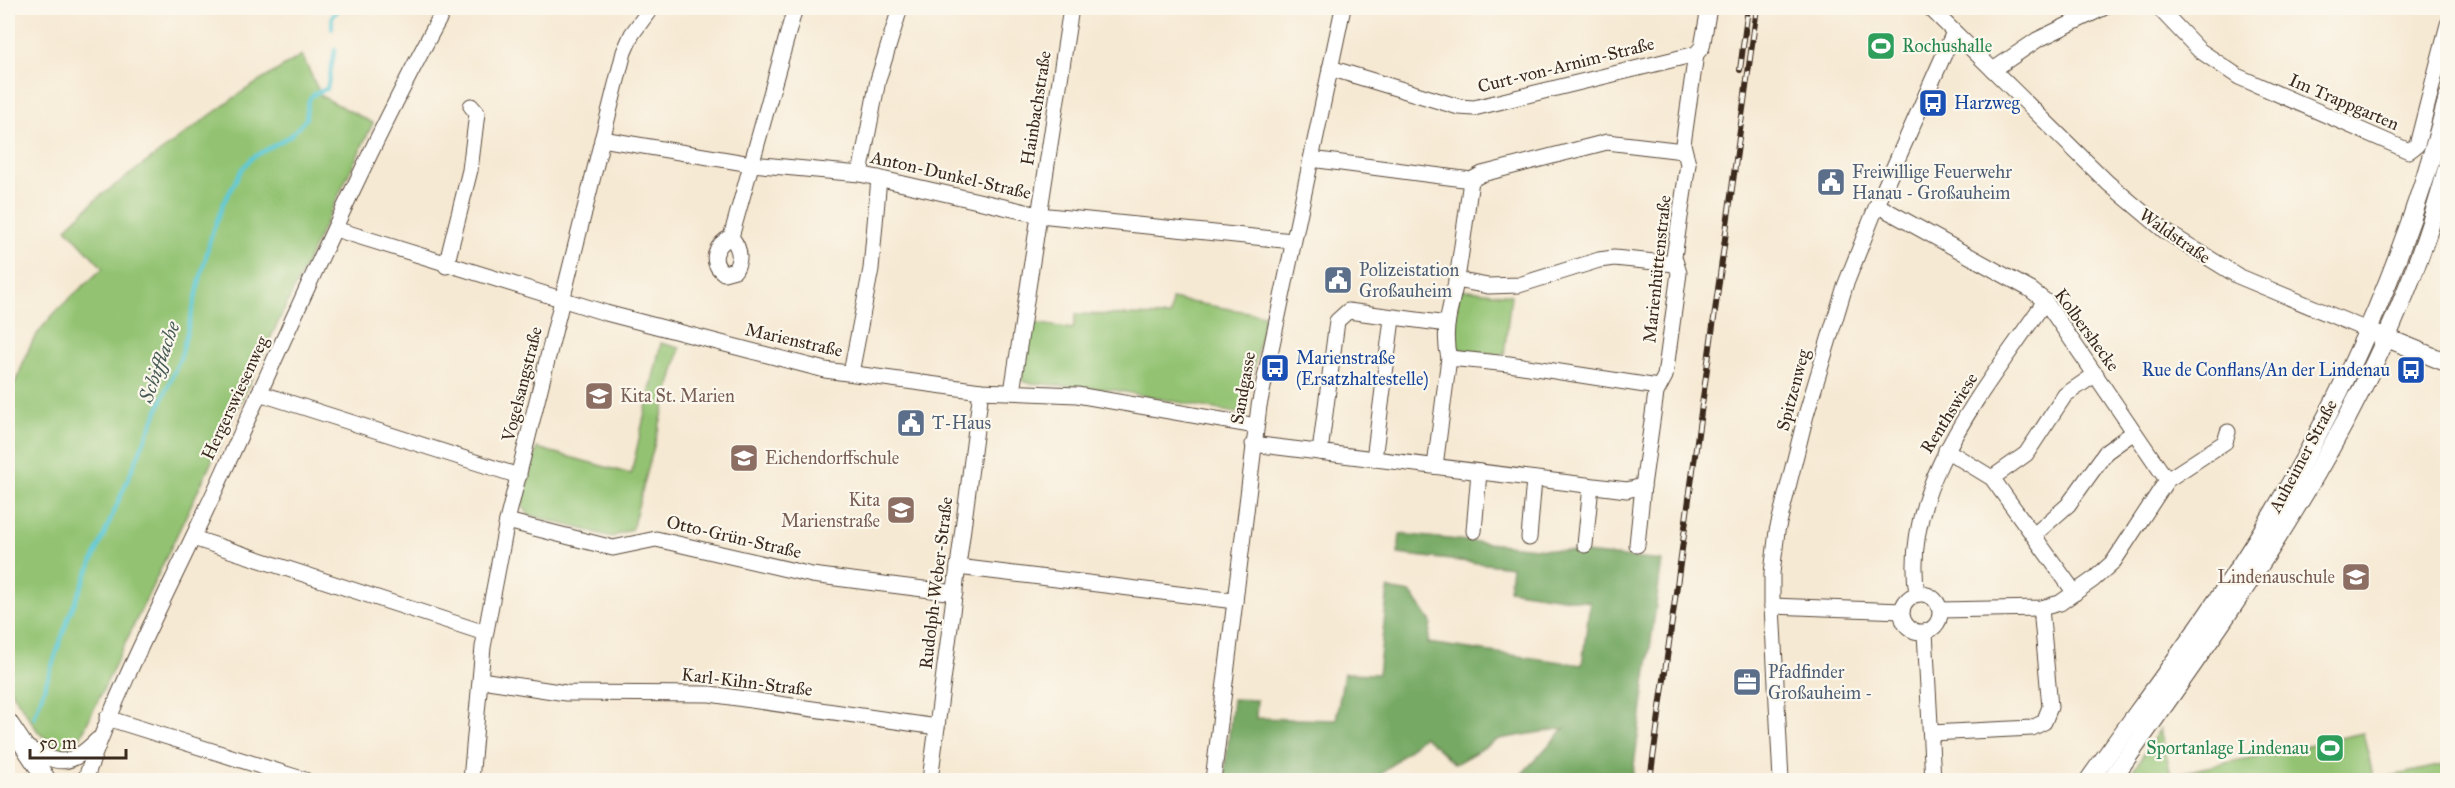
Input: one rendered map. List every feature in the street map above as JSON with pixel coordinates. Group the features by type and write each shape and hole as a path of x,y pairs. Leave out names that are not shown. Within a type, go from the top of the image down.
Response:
{"main road":[{"name":"Auheimer Straße","path":"2089,780 2210,610 2271,516 2325,418 2367,330 2419,199 2448,97"},
{"name":"Auheimer Straße","path":"2111,780 2224,621 2322,465 2388,339 2418,258 2448,165"},
{"name":"Waldstraße","path":"2367,330 2448,363"},
{"path":"8,722 47,780"}],"street":[{"name":"Hergerswiesenweg","path":"85,780 107,718 153,616 193,538 335,229 445,8"},
{"name":"Vogelsangstraße","path":"471,780 485,633 507,521 624,52 632,34 651,8"},
{"path":"731,237 795,8"},
{"path":"860,174 878,80 900,8"},
{"name":"Hainbachstraße","path":"1012,392 1071,8"},
{"name":"Sandgasse","path":"1213,780 1256,426 1343,8"},
{"path":"1696,54 1702,47 1709,8"},
{"name":"Waldstraße","path":"1930,8 2113,187 2188,248 2238,276 2367,330"},
{"path":"1993,70 2037,40 2103,8"},
{"name":"Im Trappgarten","path":"2158,8 2199,50 2239,77 2405,150 2414,149 2417,145 2448,24"},
{"name":"Spitzenweg","path":"1781,780 1772,606 1772,573 1777,531 1833,320 1877,205 1954,32"},
{"name":"Curt-von-Arnim-Straße","path":"1330,68 1467,109 1696,54"},
{"name":"Marienhüttenstraße","path":"1637,545 1642,486 1658,387 1665,376 1677,285 1678,273 1675,264 1688,164 1683,151 1696,54"},
{"path":"446,266 472,157 477,113 471,106"},
{"name":"Anton-Dunkel-Straße","path":"602,139 751,164 860,174 1039,215 1293,241"},
{"path":"1311,159 1471,180 1482,174 1607,142 1683,151"},
{"path":"851,373 872,269 879,178"},
{"path":"1436,466 1449,358 1445,345 1447,324 1471,180"},
{"name":"Kolbershecke","path":"1877,205 2031,290 2045,301 2167,480"},
{"name":"Marienstraße","path":"335,229 446,266 563,301 825,370 981,391 1077,395 1256,426"},
{"path":"1456,280 1488,286 1519,285 1599,260 1625,258 1675,264"},
{"name":"Renthswiese","path":"1917,594 1913,562 1916,537 1932,480 1946,450 2045,301"},
{"path":"1320,452 1337,321 1348,311 1392,319 1447,324"},
{"path":"1374,459 1392,319"},
{"path":"1449,358 1509,364 1658,387"},
{"path":"1992,478 2026,454 2065,395 2096,374"},
{"name":"Rudolph-Weber-Straße","path":"930,780 981,391"},
{"path":"259,393 519,476"},
{"path":"2034,535 2068,505 2106,452 2134,432"},
{"path":"1940,610 2041,608 2060,603 2114,561 2167,480 2224,442 2228,432"},
{"path":"1253,444 1591,486 1633,490 1642,486"},
{"path":"1946,450 1992,478 2075,593"},
{"path":"1474,531 1479,471"},
{"path":"1529,538 1534,479"},
{"path":"1585,545 1591,486"},
{"name":"Otto-Grün-Straße","path":"507,521 613,548 656,538 812,575 955,593"},
{"path":"193,538 485,633"},
{"path":"958,567 1235,601"},
{"path":"1917,594 1934,598 1940,610 1935,626 1925,632 1910,628 1902,611 1906,601 1917,594"},
{"path":"1772,606 1902,611"},
{"path":"1931,733 2032,728 2044,722 2050,707 2041,608"},
{"path":"1925,632 1933,780"},
{"name":"Karl-Kihn-Straße","path":"481,680 566,693 701,693 937,727"},
{"path":"107,718 305,780"},
{"path":"26,747 49,759 67,762 81,755 101,736"}],"green space":[{"path":"302,55 321,96 373,123 81,736 66,750 60,750 39,733 8,686 8,394 16,381 30,346 41,329 57,310 103,268 66,228 99,197 242,92"},
{"path":"1459,289 1511,295 1504,355 1452,349"},
{"path":"1172,299 1265,315 1245,410 1241,414 1114,390 1030,383 1024,382 1021,378 1028,322 1073,329 1076,314 1170,316"},
{"path":"661,343 680,348 632,529 612,537 529,515 522,505 537,448 631,474"},
{"path":"1400,534 1662,561 1632,780 1516,780 1565,728 1499,739 1455,764 1424,736 1378,777 1380,780 1224,780 1233,699 1257,700 1256,718 1336,720 1344,673 1378,674 1388,589 1411,593 1431,622 1428,643 1582,665 1590,602 1509,590 1512,567 1398,554"},
{"name":"Sportanlage Lindenau","path":"2160,729 2171,775 2363,733 2374,780 2127,780"},
{"path":"2447,764 2447,780 2374,780"}],"waterway":[{"name":"Schifflache","path":"332,29 332,16 341,8"},
{"name":"Schifflache","path":"34,718 69,616 181,356 210,240 223,204 242,169 252,158 290,136 306,119 307,107 312,96 327,89 335,49"}],"railway":[{"path":"1740,70 1748,8"},
{"path":"1650,780 1757,8"}],"place":[{"name":"Rochushalle","path":"1881,46"},
{"name":"Harzweg","path":"1933,103"},
{"name":"Freiwillige Feuerwehr Hanau - Großauheim","path":"1831,182"},
{"name":"Polizeistation Großauheim","path":"1338,280"},
{"name":"Marienstraße (Ersatzhaltestelle)","path":"1275,368"},
{"name":"Rue de Conflans/An der Lindenau","path":"2411,370"},
{"name":"Kita St. Marien","path":"599,396"},
{"name":"T-Haus","path":"911,423"},
{"name":"Eichendorffschule","path":"744,458"},
{"name":"Kita Marienstraße","path":"901,510"},
{"name":"Lindenauschule","path":"2356,577"},
{"name":"Pfadfinder Großauheim -","path":"1747,682"},
{"name":"Sportanlage Lindenau","path":"2330,748"}]}
